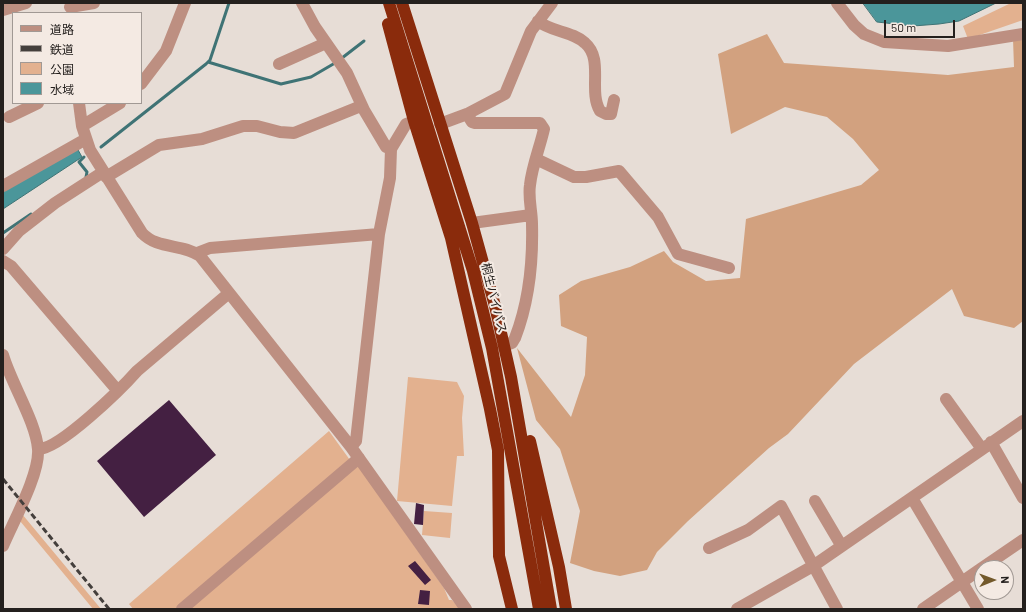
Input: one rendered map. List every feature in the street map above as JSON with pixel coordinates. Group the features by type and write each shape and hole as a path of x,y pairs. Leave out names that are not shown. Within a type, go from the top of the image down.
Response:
{"highway":[{"path":"386,3 389,30 414,121 441,201 451,238 493,422 498,450 499,556 512,609"},
{"name":"桐生バイパス","path":"389,3 462,233 487,325 501,391 539,609"},
{"name":"桐生バイパス","path":"402,3 472,223 490,285 510,377 552,609"},
{"path":"510,377 522,408 559,567 566,609"}],"street":[{"path":"3,10 26,3"},
{"path":"70,8 94,3"},
{"path":"142,83 166,52 185,3"},
{"path":"302,3 315,27 353,83 361,106 386,147 391,149"},
{"path":"440,124 468,114 505,94 531,31 552,3"},
{"path":"837,3 854,25 864,34 875,40 884,42 948,46 1023,34"},
{"path":"538,21 543,25 570,34 584,42 593,54 597,103 600,111 606,114 611,114 614,100"},
{"path":"279,64 326,43"},
{"path":"9,117 36,104"},
{"path":"79,104 82,126 86,139 104,175 145,237 161,245 190,250 197,253 351,447 466,609"},
{"path":"82,126 118,104"},
{"path":"3,249 19,231 55,203 159,145 202,139 243,126 256,126 289,133 299,132 361,106"},
{"path":"468,114 472,122 475,123 540,122 544,129 530,184 531,215 529,280 526,301 515,338 512,343 504,346"},
{"path":"351,447 356,441 379,234 390,178 391,149 406,124 414,121"},
{"path":"3,186 86,139"},
{"path":"536,159 574,177 619,171 658,217 678,254 729,268"},
{"path":"472,223 531,215"},
{"path":"197,253 210,248 379,234"},
{"path":"3,261 11,266 118,391"},
{"path":"38,449 47,448 61,440 118,391 137,371 229,293"},
{"path":"3,355 29,420 38,449 32,478 3,546"},
{"path":"946,399 987,445 1023,498"},
{"path":"737,609 813,566 1023,421"},
{"path":"182,609 359,458"},
{"path":"912,498 978,609"},
{"path":"816,501 842,545"},
{"path":"709,548 748,530 781,506 836,609"},
{"path":"994,560 1023,540"},
{"path":"923,609 974,574"}],"green space":[{"path":"1011,3 1023,3 1023,20 968,39 963,26"},
{"path":"408,377 457,382 464,396 462,418 464,456 457,456 452,506 397,501"},
{"path":"329,431 355,467 359,467 444,588 449,600 452,600 460,609 133,609 129,604"},
{"path":"424,511 452,513 450,538 422,535"},
{"path":"22,514 101,609 93,609 20,521"}],"shaded area":[{"path":"767,34 784,63 948,75 1014,67 1013,39 1023,37 1023,321 1014,328 964,316 952,289 854,364 788,434 769,448 688,521 657,552 647,570 620,576 594,571 570,563 580,511 560,449 536,420 517,348 571,417 585,375 587,337 561,326 559,295 581,281 630,267 664,251 673,262 706,281 740,278 746,219 861,185 879,170 853,139 827,117 785,107 731,134 718,54"}],"water":[{"path":"863,3 996,3 959,21 913,26 877,22"},
{"path":"77,148 82,157 3,209 3,192"}],"building":[{"path":"169,400 216,455 144,517 97,461"},
{"path":"416,503 424,505 423,525 414,524"},
{"path":"415,561 431,580 425,585 408,566"},
{"path":"420,590 430,591 429,605 418,604"}],"waterway":[{"path":"101,147 210,60 229,3"},
{"path":"342,58 364,41"},
{"path":"208,62 281,84 311,77 335,63"},
{"path":"84,157 79,162 87,172 86,177"},
{"path":"3,233 31,214"}],"railway":[{"path":"3,479 109,609"}]}
